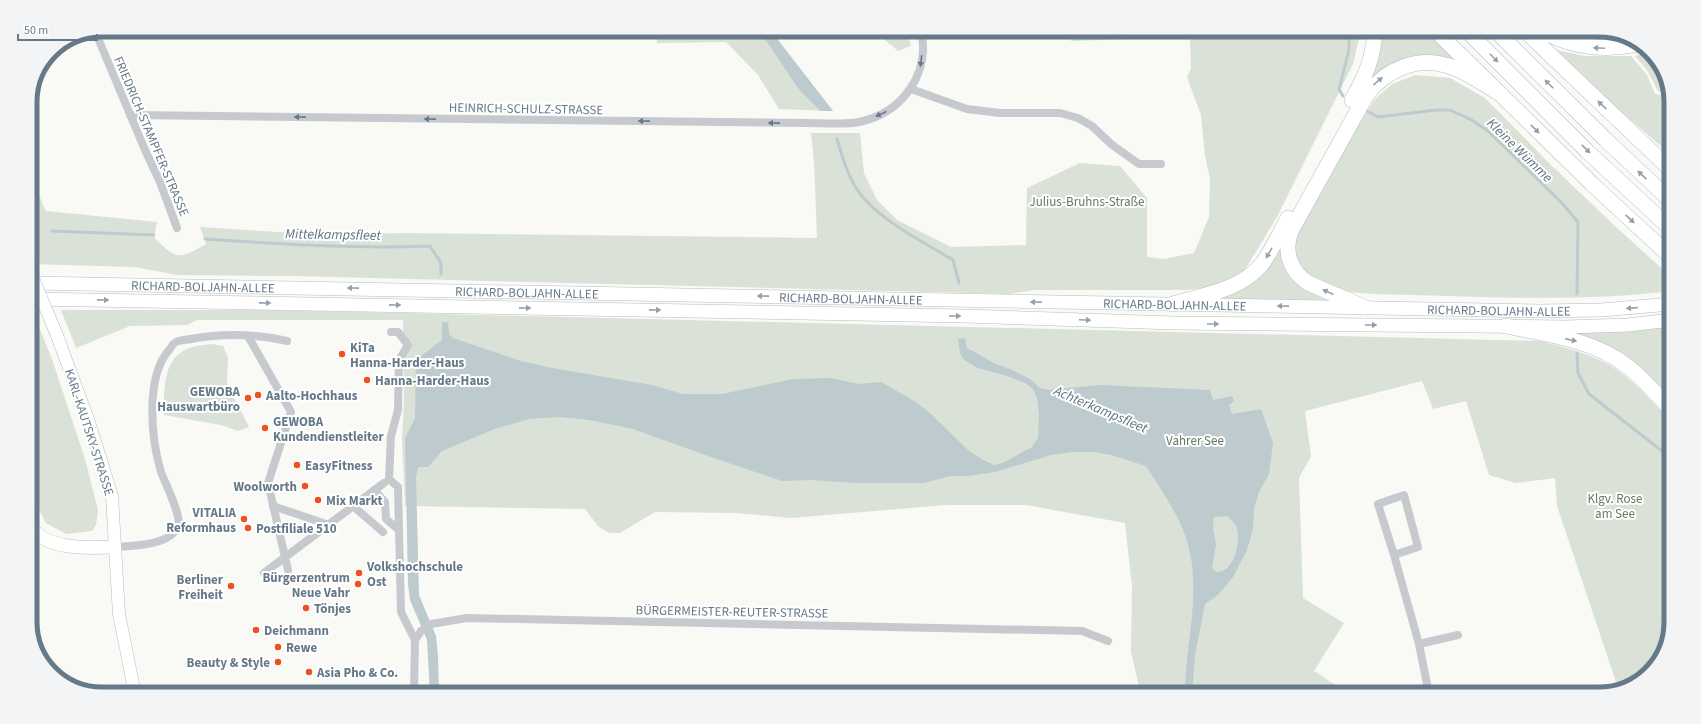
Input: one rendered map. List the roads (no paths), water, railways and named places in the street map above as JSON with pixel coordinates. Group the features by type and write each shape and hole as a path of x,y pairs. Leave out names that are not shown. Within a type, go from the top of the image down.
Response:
{"highway":[{"path":"1173,304 1231,287 1245,280 1261,265 1364,78 1373,52 1374,37"},
{"path":"1442,37 1591,184 1664,251"},
{"path":"1473,37 1588,152 1664,223"},
{"path":"1502,37 1606,140 1664,194"},
{"path":"1531,37 1664,163"},
{"path":"1555,37 1586,47 1611,48 1630,45"},
{"path":"1364,307 1301,279 1289,259 1288,244 1292,229 1367,94 1381,79 1393,71 1407,65 1428,63 1439,64 1459,70 1498,92"},
{"path":"1506,326 1581,342 1608,353 1638,375 1664,403"}],"main road":[{"name":"RICHARD-BOLJAHN-ALLEE","path":"37,282 1540,311 1601,310 1664,305"},
{"name":"RICHARD-BOLJAHN-ALLEE","path":"37,299 965,316 1174,323 1593,326 1664,321"},
{"path":"37,533 48,540 71,547 114,547"}],"street":[{"path":"922,37 923,51 920,68 911,89 967,109 1000,113 1060,113 1078,118 1092,126 1111,144 1139,164 1161,164"},
{"name":"FRIEDRICH-STAMPFER-STRASSE","path":"98,38 160,182 177,228"},
{"name":"HEINRICH-SCHULZ-STRASSE","path":"130,115 799,123 851,122 865,120 890,109 911,89"},
{"name":"KARL-KAUTSKY-STRASSE","path":"37,288 56,333 88,419 112,496 114,514 114,547 120,620 134,687"},
{"path":"391,332 398,332 408,345 399,360 398,410 391,436 389,479 398,488 401,612 415,640 414,687"},
{"path":"114,547 140,546 163,540 174,533 179,525 178,517 161,471 155,443 153,404 155,379 164,355 176,342 210,336 266,336 288,341"},
{"path":"248,336 291,412 268,483 288,570"},
{"path":"264,574 384,483"},
{"path":"374,490 385,502 386,519 399,530"},
{"path":"1394,555 1418,547 1404,495 1378,504 1419,644 1428,687"},
{"path":"273,506 329,525"},
{"path":"353,506 383,532"},
{"name":"BÜRGERMEISTER-REUTER-STRASSE","path":"415,640 421,632 432,624 467,618 1082,631 1108,641"},
{"path":"1419,644 1458,635"}],"water":[{"path":"764,37 777,37 778,40 833,111 820,111 798,88"},
{"name":"Vahrer See","path":"442,322 448,322 449,334 453,338 521,361 552,368 652,385 683,394 722,394 793,379 831,378 859,384 881,382 916,402 932,415 968,450 983,460 994,465 1003,463 1032,447 1038,438 1039,414 1037,398 1033,389 1025,383 978,368 964,360 960,353 958,339 965,338 967,348 996,364 1030,379 1040,388 1049,390 1100,385 1210,390 1213,400 1232,396 1234,401 1229,405 1232,414 1261,409 1273,443 1269,474 1259,492 1254,509 1253,529 1247,550 1233,577 1218,595 1205,604 1195,655 1193,687 1185,687 1193,606 1193,571 1190,553 1178,519 1146,466 1111,455 1093,452 1073,452 1051,455 995,472 968,476 950,476 924,483 854,483 811,480 782,481 633,429 589,420 559,417 529,419 495,429 442,451 428,467 418,467 416,477 419,595 436,636 438,655 439,687 430,687 427,640 410,600 408,584 405,438 415,418 416,360 442,340","holes":["1228,516 1235,524 1238,532 1235,555 1228,568 1216,572 1212,567 1216,545 1213,528 1214,517"]}],"waterway":[{"name":"Kleine Wümme","path":"1343,96 1339,89 1349,50 1349,37"},
{"name":"Kleine Wümme","path":"1367,111 1378,117 1436,110 1450,110 1470,119 1488,131 1561,202 1578,222 1577,294"},
{"name":"Achterkampsfleet","path":"837,139 850,176 856,188 865,199 875,210 887,219 953,260 959,283"},
{"name":"Mittelkampsfleet","path":"52,231 154,235"},
{"name":"Mittelkampsfleet","path":"205,239 346,246 430,246 441,263 441,274"},
{"name":"Kleine Wümme","path":"1577,353 1578,373 1589,394 1664,453"}],"place":[{"name":"KiTa Hanna-Harder-Haus","path":"342,354"},
{"name":"Hanna-Harder-Haus","path":"367,380"},
{"name":"Aalto-Hochhaus","path":"258,395"},
{"name":"GEWOBA Hauswartbüro","path":"248,398"},
{"name":"GEWOBA Kundendienstleiter","path":"265,428"},
{"name":"EasyFitness","path":"297,465"},
{"name":"Woolworth","path":"305,486"},
{"name":"Mix Markt","path":"318,500"},
{"name":"VITALIA Reformhaus","path":"244,519"},
{"name":"Postfiliale 510","path":"248,528"},
{"name":"Volkshochschule Ost","path":"359,573"},
{"name":"Bürgerzentrum Neue Vahr","path":"358,584"},
{"name":"Berliner Freiheit","path":"231,586"},
{"name":"Tönjes","path":"306,608"},
{"name":"Deichmann","path":"256,630"},
{"name":"Rewe","path":"278,647"},
{"name":"Beauty & Style","path":"278,662"},
{"name":"Asia Pho & Co.","path":"309,672"}],"park label":[{"name":"Julius-Bruhns-Straße","path":"1087,201"},
{"name":"Klgv. Rose am See","path":"1615,506"}]}
